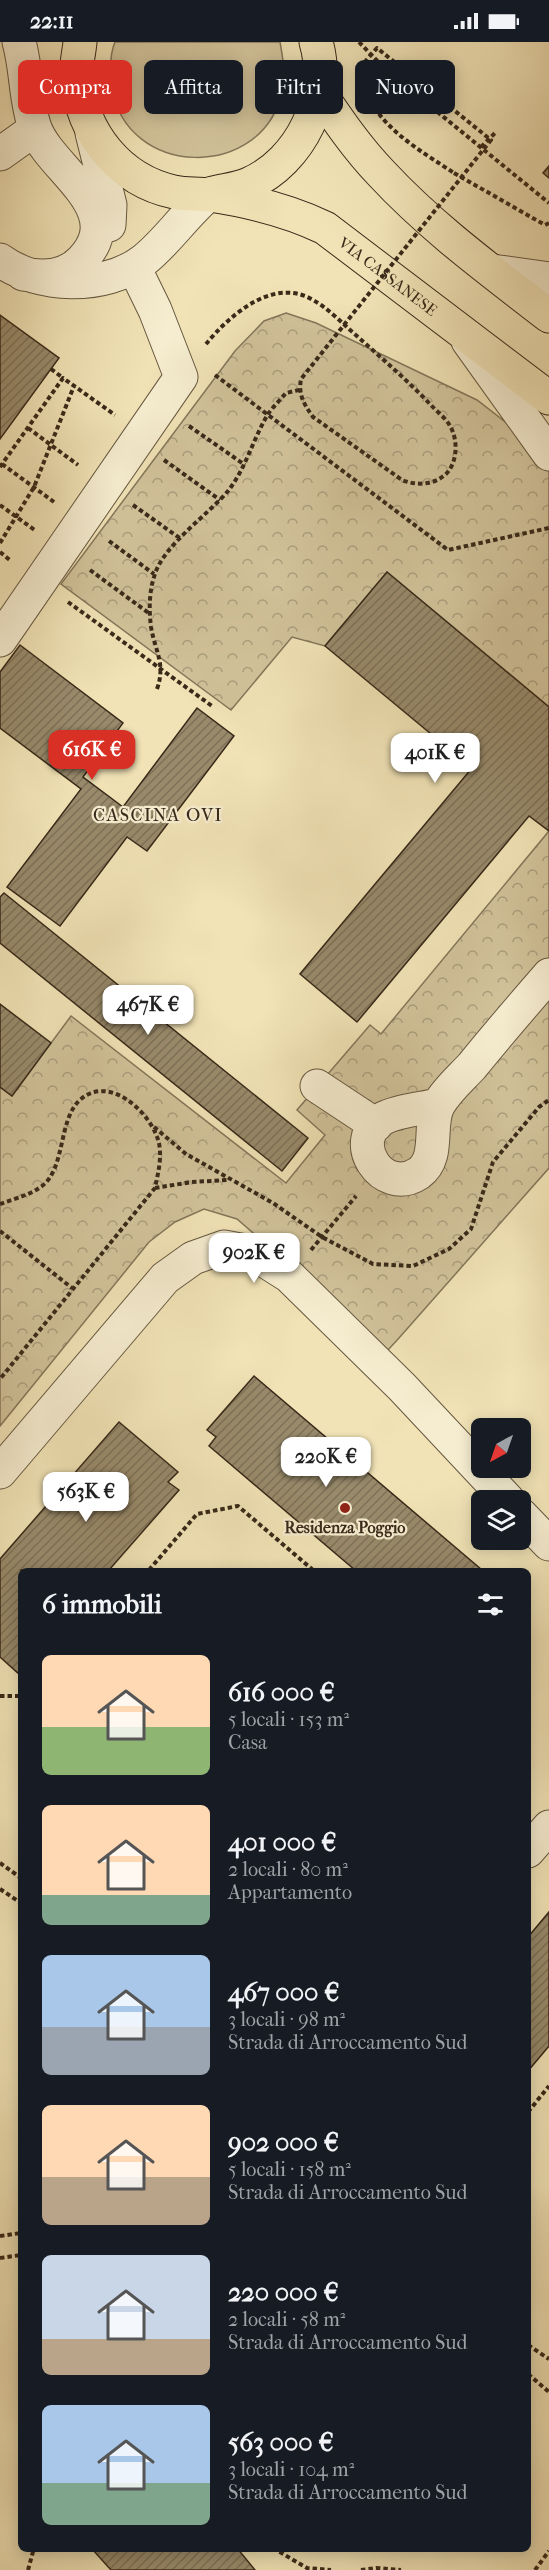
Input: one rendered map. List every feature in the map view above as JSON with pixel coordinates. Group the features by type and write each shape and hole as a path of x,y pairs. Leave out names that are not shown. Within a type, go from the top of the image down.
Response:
{"main road":[{"name":"VIA CASSANESE","path":"80,42 76,76 81,105 92,133 119,166 150,184 175,192 208,194 295,213 324,228 549,398"},
{"name":"VIA CASSANESE","path":"208,194 249,184 279,164 302,139 311,114"},
{"path":"334,114 352,140 381,173 440,229 549,316"}],"street":[{"path":"19,42 35,129 58,164 84,190 96,213 93,243 77,265"},
{"path":"0,154 35,129"},
{"path":"12,267 51,276 67,272 87,259 103,242 111,213 92,133"},
{"path":"12,267 47,280 79,281 107,277 134,267 155,249 189,211 208,194"},
{"path":"0,640 187,368 134,267"},
{"path":"492,271 549,279"},
{"path":"458,327 549,454"},
{"path":"438,1106 395,1114 376,1125 368,1139 368,1150 369,1158 377,1170 390,1177 402,1179 412,1176 423,1168 431,1154 438,1106 549,975"},
{"path":"317,1086 376,1125"},
{"path":"0,1472 165,1278 193,1258 224,1247 251,1252 289,1276 402,1387 499,1490"},
{"path":"531,1525 549,1544"},
{"path":"531,1848 549,1827"}],"path":[{"path":"359,42 386,70 549,202"},
{"path":"491,140 377,48 363,66 367,95 379,115 402,137 454,173 547,224 549,231"},
{"path":"481,147 495,133 491,140 301,379 299,390 303,404 313,417 402,480 413,484 425,483 447,473 454,461 456,443 450,426 418,392 349,329 311,298 290,294 270,294 249,304 232,317 187,368 268,415 448,550 549,528"},
{"path":"51,369 220,500"},
{"path":"0,467 63,378"},
{"path":"0,543 34,487 74,386"},
{"path":"157,688 162,676 151,628 149,599 154,574 165,555 220,500 245,465 268,415 285,393 299,390"},
{"path":"161,407 245,465"},
{"path":"0,552 212,706"},
{"path":"0,1204 44,1185 53,1170 75,1104 92,1093 102,1091 111,1093 134,1104 153,1126 159,1144 161,1162 155,1188 0,1379"},
{"path":"289,1276 377,1170"},
{"path":"155,1188 192,1182 229,1180"},
{"path":"0,1231 72,1288"},
{"path":"151,1568 197,1514 237,1506 311,1568"},
{"path":"0,1696 18,1696"},
{"path":"0,1863 18,1876"},
{"path":"0,1889 18,1901"},
{"path":"531,2108 549,2086"},
{"path":"0,2236 18,2233"},
{"path":"0,2258 18,2255"},
{"path":"531,2346 549,2359"},
{"path":"531,2377 549,2392"},
{"path":"535,2570 549,2551"},
{"path":"28,2570 33,2552"},
{"path":"280,2552 307,2568 331,2570"},
{"path":"361,2570 376,2568 401,2570"}],"green space":[{"path":"115,42 280,42 283,60 255,60 255,114 272,114 269,121 249,142 223,154 194,157 166,152 141,139 122,117 121,114 132,114 132,60 111,60"},
{"path":"286,313 316,323 477,400 549,456 549,707 387,572 325,646 292,637 231,710 61,584 235,351 264,321"},
{"path":"549,831 549,1168 388,1350 237,1219 204,1209 175,1222 149,1242 0,1426 0,1087 12,1096 71,1016 286,1183 325,1135 297,1110 370,1025 381,1034"}],"building":[{"path":"549,166 549,178 543,173"},
{"path":"0,315 59,358 0,439"},
{"path":"387,572 549,707 549,831 529,816 357,1022 300,974 472,768 325,646"},
{"path":"20,645 123,723 83,777 123,807 197,708 234,736 147,851 127,837 60,926 7,887 81,789 0,728 0,672"},
{"path":"4,893 308,1138 282,1171 0,943 0,897"},
{"path":"0,1004 51,1043 12,1096 0,1087"},
{"name":"Residenza Poggio","path":"254,1376 480,1568 353,1568 209,1446 216,1437 207,1430"},
{"path":"119,1422 178,1472 168,1482 179,1490 111,1568 18,1568 18,1673 0,1657 0,1559"},
{"path":"549,1912 549,2046 531,2067 531,1933"},
{"path":"95,2552 240,2552 255,2570 111,2570"}],"place":[{"name":"Residenza Poggio","path":"345,1508"}],"district":[{"name":"CASCINA OVI","path":"158,815"}]}
